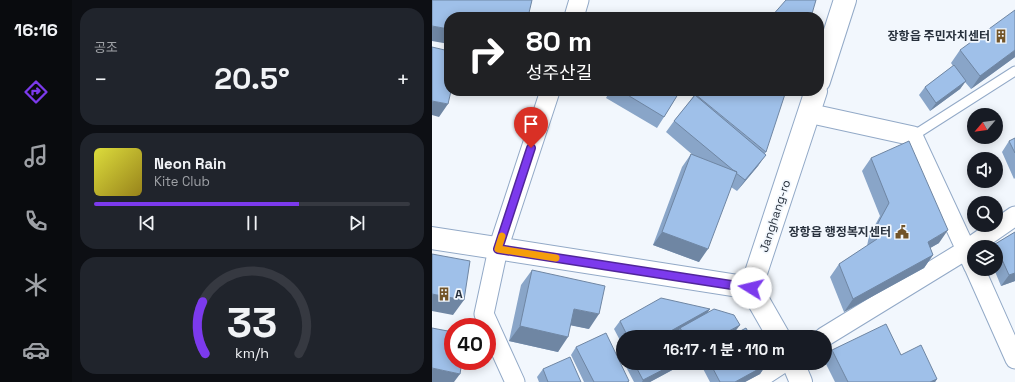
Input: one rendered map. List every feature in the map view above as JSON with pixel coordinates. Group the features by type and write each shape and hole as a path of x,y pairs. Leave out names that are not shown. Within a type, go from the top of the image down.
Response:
{"street":[{"path":"575,12 579,0"},
{"path":"824,65 845,0"},
{"path":"515,382 484,314 498,249 548,96"},
{"name":"Janghang-ro","path":"751,288 814,96"},
{"path":"808,113 913,136 966,250"},
{"path":"832,332 966,250 1015,216"},
{"path":"432,238 751,288 775,330"},
{"path":"978,276 1015,359"},
{"path":"754,382 772,370"},
{"path":"796,370 801,382"}],"lane":[{"path":"913,136 1015,71"}],"building":[{"path":"432,0 532,0 529,12 444,12 444,28 432,26"},
{"path":"786,0 816,0 812,12 775,12"},
{"name":"장항읍 주민자치센터","path":"1015,10 1015,50 980,76 960,50"},
{"path":"432,47 444,50 444,96 450,96 448,104 432,101"},
{"path":"954,65 966,81 936,103 925,87"},
{"path":"629,96 677,96 664,117"},
{"path":"694,96 696,96 766,155 745,180 674,121"},
{"path":"697,96 784,96 766,152"},
{"path":"1015,138 1015,153 1009,141"},
{"name":"장항읍 행정복지센터","path":"909,141 948,230 928,242 933,255 853,299 839,264 877,239 876,234 878,223 889,203 871,158"},
{"path":"691,154 737,172 708,249 662,232"},
{"path":"1015,232 1015,273 1009,275 1003,262 1003,240 1002,240"},
{"path":"432,254 470,261 464,300 432,294"},
{"path":"532,270 605,286 599,314 574,309 568,337 520,326"},
{"path":"661,298 710,309 672,330 624,330 620,321"},
{"path":"714,309 734,315 740,325 731,330 681,330 680,328"},
{"path":"886,324 901,355 921,345 937,379 930,382 848,382 832,350"},
{"path":"432,328 444,330 444,370 461,370 460,374 432,368"},
{"path":"606,333 616,354 616,370 624,370 629,381 594,382 576,347"},
{"path":"570,357 581,382 548,382 543,369"},
{"path":"638,370 662,370 643,380"},
{"path":"714,370 757,370 735,382 720,382"}],"slow traffic":[{"path":"502,236 498,249 556,258"}],"place":[{"name":"장항읍 주민자치센터","path":"1001,36"},
{"name":"장항읍 행정복지센터","path":"902,232"},
{"name":"A","path":"444,294"}],"route":[{"path":"531,148 498,249 751,288"}]}
